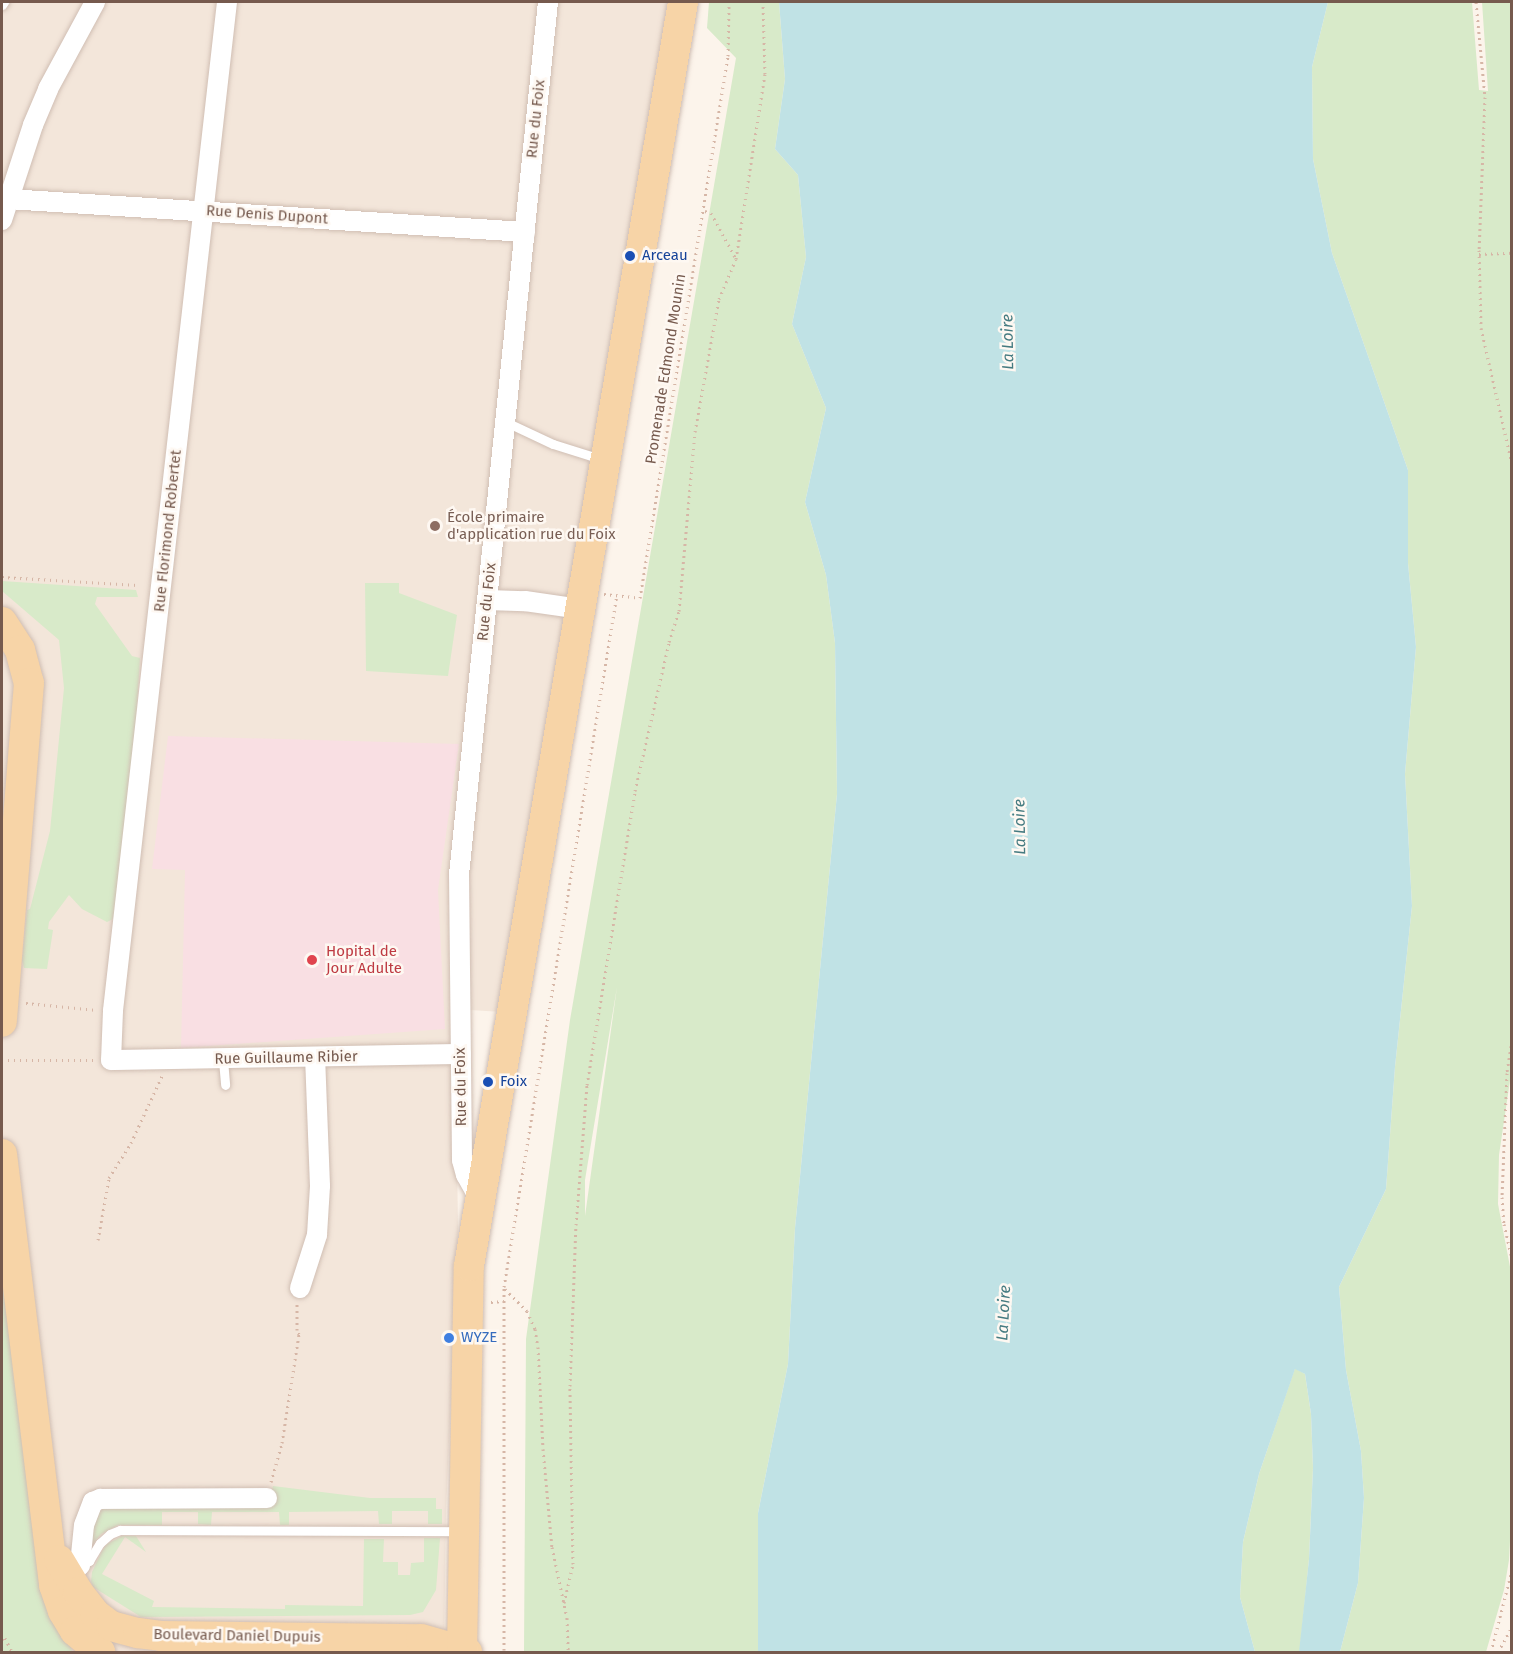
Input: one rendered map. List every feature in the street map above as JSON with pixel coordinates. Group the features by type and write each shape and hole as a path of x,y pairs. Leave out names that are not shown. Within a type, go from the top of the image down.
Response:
{"main road":[{"path":"463,1652 469,1266 683,2"},
{"path":"2,622 20,650 29,683 2,1012"},
{"name":"Boulevard Daniel Dupuis","path":"2,1154 50,1543 68,1576 63,1611 75,1631 99,1645 161,1636 421,1639 463,1652"},
{"path":"421,1639 441,1622 463,1588"}],"street":[{"path":"2,220 40,107 95,2"},
{"name":"Rue Florimond Robertet","path":"106,1060 205,211 227,2"},
{"name":"Rue du Foix","path":"480,1200 472,1190 462,1160 459,875 548,2"},
{"name":"Rue Denis Dupont","path":"8,200 525,232"},
{"path":"487,600 525,601 581,609"},
{"name":"Rue Guillaume Ribier","path":"106,1060 224,1060 461,1054"},
{"path":"300,1288 316,1235 320,1186 315,1058"},
{"path":"68,1576 88,1509 93,1502 100,1499 267,1498"}],"lane":[{"path":"506,422 553,444 606,460"},
{"path":"224,1060 225,1085"},
{"path":"68,1576 89,1561 100,1543 110,1534 120,1530 464,1531"}],"path":[{"name":"Promenade Edmond Mounin","path":"504,1287 617,594 640,598 728,56 729,2"},
{"path":"564,1603 573,1564 570,1386 576,1225 587,1085 635,791 669,642 679,611 687,505 697,421 719,299 736,259 765,74 763,2"},
{"path":"1476,2 1485,97 1479,254 1480,328 1512,465"},
{"path":"704,211 711,213 736,259"},
{"path":"1479,254 1512,253"},
{"path":"2,577 138,585"},
{"path":"2,1012 107,1010"},
{"path":"1512,1040 1507,1072 1502,1197 1504,1224 1512,1258"},
{"path":"2,1060 106,1060"},
{"path":"98,1240 109,1178 132,1143 169,1060"},
{"path":"504,1287 527,1311 535,1329 552,1547 564,1603 568,1653"},
{"path":"504,1287 504,1650"},
{"path":"267,1498 282,1443 299,1334 297,1330 300,1288"},
{"path":"1491,1653 1512,1570"},
{"path":"1498,1653 1512,1627"},
{"path":"2,1639 5,1638 12,1653"}],"shaded area":[{"path":"2,2 668,2 502,1012 455,1009 458,1229 446,1512 444,1652 2,1652"},
{"name":"Hopital de Jour Adulte","path":"168,736 459,744 438,890 445,1029 181,1048 185,870 152,869"}],"green space":[{"path":"709,2 779,2 785,79 775,149 798,175 806,257 792,324 826,408 805,502 826,575 835,643 837,794 795,1228 788,1364 758,1513 758,1652 524,1652 526,1339 570,1020 736,58 707,28","holes":["617,987 585,1216 585,1180"]},
{"path":"1328,2 1472,2 1479,90 1488,91 1482,2 1510,2 1512,9 1512,1067 1499,1155 1498,1204 1511,1272 1512,1502 1509,1560 1504,1590 1486,1652 1340,1652 1358,1583 1364,1498 1361,1451 1346,1370 1339,1287 1386,1189 1395,1067 1412,906 1405,774 1416,647 1408,563 1408,470 1332,253 1313,159 1312,67"},
{"path":"2,581 136,590 138,597 97,597 95,604 132,656 140,658 135,741 118,909 113,919 107,922 82,909 69,895 49,922 48,929 53,930 47,969 24,968 22,960 27,910 30,909 50,831 64,688 59,640 2,591"},
{"path":"365,583 399,583 399,593 457,615 448,676 366,671"},
{"path":"2,1278 11,1335 72,1652 2,1652"},
{"path":"1295,1368 1305,1374 1311,1414 1313,1468 1309,1559 1300,1649 1299,1652 1255,1652 1240,1597 1243,1542 1259,1474"},
{"path":"273,1486 370,1498 436,1498 436,1509 442,1509 442,1524 428,1524 428,1511 392,1511 392,1524 379,1524 378,1511 289,1512 289,1525 280,1525 279,1512 212,1512 211,1525 198,1524 198,1512 162,1512 162,1525 118,1525 101,1534 87,1551 86,1537 100,1506 269,1501"},
{"path":"122,1536 136,1536 146,1552 125,1537 102,1574 154,1601 152,1607 285,1609 285,1605 363,1606 364,1539 384,1539 383,1562 398,1562 398,1575 410,1575 411,1563 424,1562 424,1538 440,1538 436,1590 423,1612 410,1615 141,1617 93,1587 91,1581 92,1572 102,1551 107,1544"}],"water":[{"name":"La Loire","path":"779,2 1328,2 1312,67 1313,159 1332,253 1408,470 1408,563 1416,647 1405,774 1412,906 1395,1067 1386,1189 1339,1287 1346,1370 1361,1451 1364,1498 1358,1583 1340,1652 1299,1652 1309,1559 1313,1468 1311,1414 1305,1374 1295,1369 1259,1474 1243,1542 1240,1597 1255,1652 758,1652 758,1513 788,1364 795,1228 837,794 835,643 826,575 805,502 826,408 792,324 806,257 798,175 775,149 785,79"}],"place":[{"name":"Arceau","path":"630,256"},
{"name":"École primaire d'application rue du Foix","path":"435,526"},
{"name":"Hopital de Jour Adulte","path":"312,960"},
{"name":"Foix","path":"488,1082"},
{"name":"WYZE","path":"449,1338"}]}
